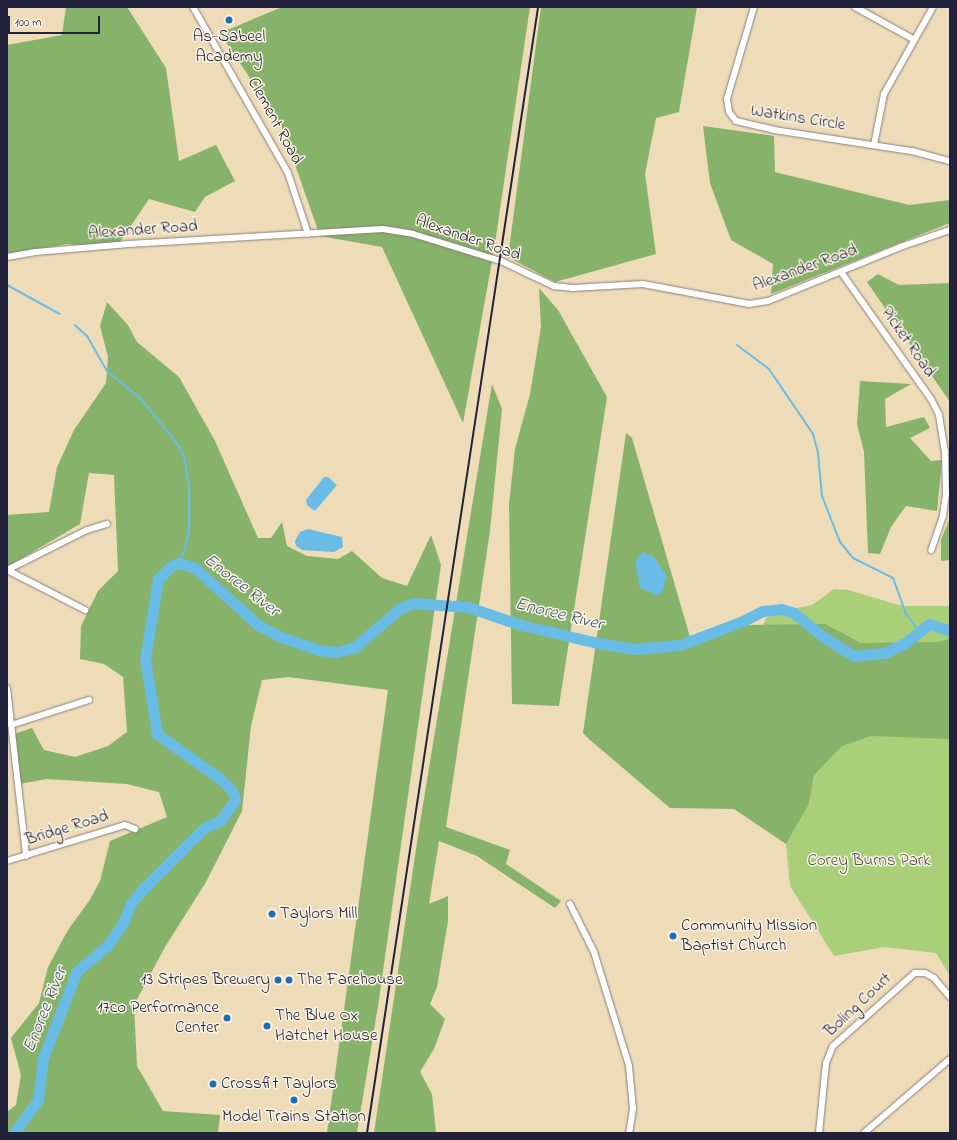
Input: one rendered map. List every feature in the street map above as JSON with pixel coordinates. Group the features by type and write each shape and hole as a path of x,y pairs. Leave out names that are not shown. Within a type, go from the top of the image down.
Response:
{"street":[{"name":"Clement Road","path":"193,7 288,173 308,234"},
{"name":"Watkins Circle","path":"754,7 727,100 727,109 732,118 750,126 874,145 950,161"},
{"path":"855,7 915,40"},
{"path":"874,145 884,94 933,7"},
{"name":"Alexander Road","path":"7,257 36,252 129,244 308,234 354,229 404,231 507,263 554,286 573,288 643,284 741,303 768,301 900,247 950,230"},
{"name":"Picket Road","path":"841,272 931,399 939,416 945,451 946,494 943,516 931,550"},
{"path":"7,570 88,530 107,524"},
{"path":"7,570 85,610"},
{"path":"7,688 26,856"},
{"path":"11,725 89,700"},
{"name":"Bridge Road","path":"7,861 125,825 135,829"},
{"path":"570,904 594,952 629,1066 633,1108 629,1133"},
{"name":"Boling Court","path":"826,1133 819,1132 826,1063 836,1043 916,973 925,973 934,978 950,997"},
{"path":"864,1133 950,1059"}],"green space":[{"path":"66,7 127,7 166,68 179,161 216,145 235,181 205,197 195,212 149,199 116,248 67,244 7,255 7,45 62,35"},
{"path":"282,7 530,7 494,250 463,423 382,247 320,236 281,125 220,33"},
{"path":"541,7 697,7 679,112 656,118 645,174 656,254 555,282 508,257"},
{"path":"703,126 774,136 775,172 909,205 950,200 950,223 771,294 773,264 731,240 710,183"},
{"path":"878,274 899,285 950,283 950,402 867,282"},
{"path":"539,288 558,310 607,397 559,706 512,704 509,504 515,449 530,394 541,327"},
{"path":"107,302 128,325 137,342 179,377 215,441 258,538 271,538 282,522 287,546 307,556 338,559 352,551 382,578 407,586 431,535 441,565 378,1006 357,1133 327,1133 388,690 288,677 262,680 251,726 242,811 206,882 165,947 134,1005 137,1066 163,1111 220,1115 218,1133 7,1133 7,1112 16,1105 21,1075 11,1038 39,1003 48,967 68,930 89,901 100,881 110,841 167,817 159,792 127,784 46,779 20,784 11,735 32,728 44,750 75,757 108,746 127,732 123,677 104,664 80,659 81,626 98,591 118,571 114,475 89,473 80,524 7,567 7,515 49,512 57,467 74,430 106,383 108,357 100,326"},
{"path":"860,381 911,384 885,399 886,427 924,417 930,428 910,438 931,461 942,460 937,511 906,506 891,527 880,554 868,553 864,452 857,424"},
{"path":"492,384 502,409 490,531 446,827 510,850 506,864 561,901 555,908 477,856 439,841 429,904 448,896 448,921 437,987 430,1004 445,1019 434,1049 420,1072 432,1094 436,1133 374,1133 419,829"},
{"path":"626,433 632,438 690,637 750,625 825,624 861,643 939,642 950,639 950,739 871,736 842,746 814,775 809,804 786,844 734,809 670,808 590,740 583,733"},
{"path":"950,518 950,560 941,561 941,540"},
{"name":"Corey Burns Park","path":"834,589 848,590 902,606 950,606 950,976 936,953 884,947 834,956 790,886 786,844 809,804 814,775 708,634 718,630 746,633 761,631 766,618 781,611 812,605"}],"water":[{"path":"324,477 328,477 337,485 315,511 307,505 306,500"},
{"path":"308,529 342,537 343,547 334,552 302,550 296,546 295,541 300,532"},
{"path":"643,552 654,557 667,576 662,593 656,595 640,588 635,561"}],"waterway":[{"path":"7,285 60,314"},
{"path":"75,325 87,336 107,371 140,398 176,442 184,456 189,486 189,529 185,550 179,563"},
{"path":"737,345 769,369 813,434 818,453 822,496 840,542 853,558 893,578 906,614 920,632"},
{"name":"Enoree River","path":"14,1133 38,1100 43,1058 77,971 107,946 123,923 131,903 144,888 204,828 220,821 235,800 232,790 219,778 157,734 145,659 158,579 171,566 179,563 195,568 258,625 281,637 318,650 336,652 354,648 399,609 413,603 468,607 521,625 597,643 635,649 680,645 743,621 763,611 781,609 794,613 825,638 854,656 885,653 905,643 929,624 950,631"}],"railway":[{"path":"367,1133 538,7"}],"place":[{"name":"As-Sabeel Academy","path":"229,20"},
{"name":"Taylors Mill","path":"272,914"},
{"name":"Community Mission Baptist Church","path":"673,936"},
{"name":"13 Stripes Brewery","path":"278,980"},
{"name":"The Farehouse","path":"289,980"},
{"name":"17co Performance Center","path":"227,1018"},
{"name":"The Blue Ox Hatchet House","path":"267,1026"},
{"name":"Crossfit Taylors","path":"213,1084"},
{"name":"Model Trains Station","path":"294,1100"}]}
